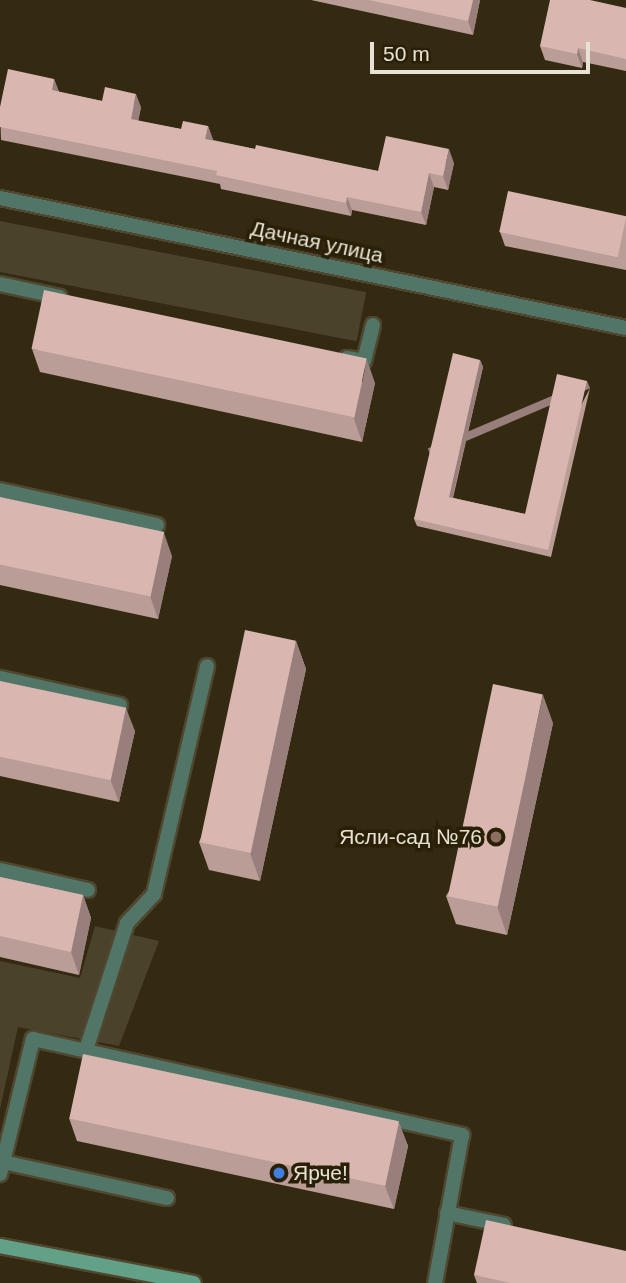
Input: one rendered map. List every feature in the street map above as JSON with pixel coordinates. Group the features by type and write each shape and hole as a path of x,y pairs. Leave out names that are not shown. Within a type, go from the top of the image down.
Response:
{"main road":[{"path":"0,1246 194,1283"}],"street":[{"name":"Дачная улица","path":"0,198 626,328"},
{"path":"0,284 81,301"},
{"path":"337,355 364,361 373,325"},
{"path":"0,490 157,525"},
{"path":"86,1050 127,923 155,894 207,666"},
{"path":"0,678 120,705"},
{"path":"0,870 88,890"},
{"path":"167,1198 1,1168 33,1039 462,1135 435,1283"},
{"path":"447,1213 524,1229"}],"shaded area":[{"path":"0,221 366,292 357,341 0,272"},
{"path":"95,926 159,941 119,1046 18,1027 0,1109 0,961 80,978"}],"building":[{"path":"369,0 473,0 468,21"},
{"path":"550,0 590,0 626,8 626,59 578,48 577,54 540,46"},
{"path":"8,69 54,79 52,90 102,101 105,87 136,94 131,119 181,129 183,121 208,126 205,139 255,149 256,145 378,171 386,136 449,149 443,176 429,173 421,212 347,197 346,203 216,175 217,171 0,127 0,107"},
{"path":"508,191 626,216 618,257 499,232"},
{"path":"44,290 367,359 354,417 32,349"},
{"path":"453,353 480,360 449,497 525,514 557,374 587,381 548,550 414,519"},
{"path":"0,497 164,532 151,596 0,564"},
{"path":"245,630 296,641 251,853 200,842"},
{"path":"0,681 126,708 111,780 0,757"},
{"path":"493,684 543,695 498,907 448,896"},
{"path":"0,877 83,895 71,952 0,936"},
{"path":"83,1054 399,1121 385,1186 69,1119"},
{"path":"486,1220 626,1251 626,1283 511,1283 474,1275"}],"place":[{"name":"Ясли-сад №76","path":"496,837"},
{"name":"Ярче!","path":"279,1173"}]}
